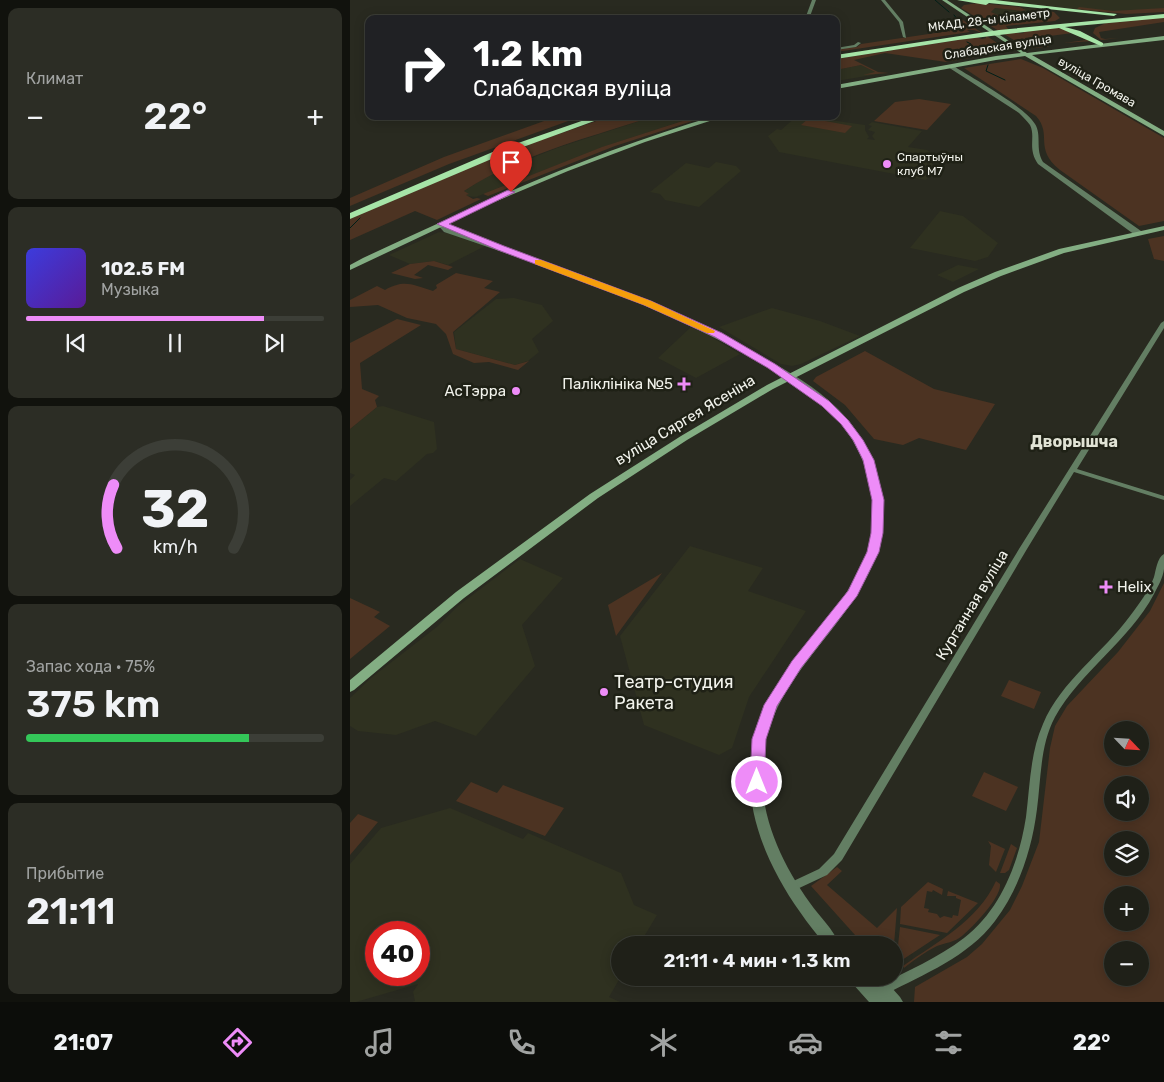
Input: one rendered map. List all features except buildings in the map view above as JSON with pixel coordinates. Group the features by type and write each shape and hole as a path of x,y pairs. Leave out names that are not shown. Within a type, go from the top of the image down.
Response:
{"highway":[{"path":"960,0 1137,15"},
{"path":"957,11 963,4 980,1 1075,15 1084,14 1079,11"},
{"path":"1050,24 1061,17 1052,11"},
{"name":"МКАД, 28-ы кіламетр","path":"840,55 878,48 1050,24 1164,14"},
{"name":"МКАД, 28-ы кіламетр","path":"1013,29 1164,14"},
{"path":"1101,44 1092,34 1093,28 1119,19"},
{"path":"1042,27 1074,30 1101,44"},
{"path":"350,216 388,196 488,153 580,120"},
{"path":"350,211 498,153 593,120"}],"main road":[{"name":"вуліца Громава","path":"944,0 957,11 1024,54 1164,134"},
{"name":"Слабадская вуліца","path":"840,86 1024,54 1164,38"},
{"path":"350,269 504,195 598,157 650,138 709,120"},
{"name":"вуліца Сяргея Ясеніна","path":"350,688 460,596 594,496 684,438 789,378 998,274 1062,252 1164,228"}],"street":[{"path":"808,15 814,0"},
{"path":"883,0 901,22 905,37"},
{"path":"840,48 855,46 859,43"},
{"path":"950,66 1022,112 1034,127 1033,149 1040,163 1138,233"},
{"path":"441,224 447,230 494,245 623,293 719,335 789,378 834,410 858,440 868,460 878,500 873,552 853,593 796,664 771,705 759,739 756,771 761,817 768,843 791,887 827,936"},
{"name":"Курганная вуліца","path":"791,887 823,872 838,857 1164,323"},
{"path":"1074,470 1164,498"},
{"path":"877,991 908,977 960,947 978,933 994,914 1008,892 1028,838 1039,750 1045,730 1062,701 1135,616 1148,596 1160,571 1164,557"},
{"path":"877,991 895,1002"}],"shaded area":[{"path":"986,0 1164,0 1164,8 1107,13"},
{"path":"978,3 1020,7 1026,10 995,8 991,12 1002,17 1027,20 1042,18 1042,15 1038,15 1034,10 1037,9 1054,12 1060,18 1055,21 1006,26 1014,32 1024,33 1023,31 1066,29 1092,41 1064,43 1086,40 1073,33 1034,38 1049,47 1027,48 961,8 964,5"},
{"path":"1020,7 1039,9 1034,10 1043,17 1027,20 1002,17 991,12 995,8 1024,11 1024,8"},
{"path":"1079,7 1113,11 1164,8 1164,12 1126,14 1077,9"},
{"path":"1164,17 1164,22 1099,32 1101,38 1119,38 1101,40 1093,33 1095,28 1106,23"},
{"path":"960,18 1009,51 946,62 885,53 854,60 878,72 889,73 863,75 875,72 861,65 840,69 840,58 977,37 986,38 977,31 967,30 970,32 840,51 840,49 857,47 861,44 949,31 963,24 958,19"},
{"path":"1021,59 1043,68 1164,138 1164,221 1139,226 1060,170 1047,155 1043,129 1036,116 964,68"},
{"path":"861,65 879,74 840,80 840,69"},
{"path":"919,99 951,104 927,130 874,121 895,102"},
{"path":"547,120 571,120 449,164 350,206 350,198 444,157"},
{"path":"599,120 642,120 581,139 533,157 486,178 464,191 469,194 466,195 473,199 481,199 437,220 415,211 350,240 350,218 512,150"},
{"path":"643,120 686,120 603,147 476,197 465,196 468,194 464,191 489,175 557,148"},
{"path":"686,120 696,120 615,146 488,196 483,194 602,147"},
{"path":"793,120 830,120 865,125 865,130 869,137 867,139 875,140 872,136 875,132 868,130 872,126 868,125 872,122 922,131 908,147 927,150 937,157 932,164 937,168 926,180 779,152 768,136 777,129 781,130"},
{"path":"807,120 820,120 852,126 845,133 801,125"},
{"path":"716,162 736,166 741,171 699,207 665,200 660,194 650,192 686,163 709,168"},
{"path":"940,211 963,216 998,243 988,257 975,261 910,248"},
{"path":"439,232 485,246 448,265 434,261 410,264 389,255"},
{"path":"1164,236 1164,261 1154,259 1148,239"},
{"path":"434,261 453,267 448,270 428,265 414,275 423,278 415,279 391,273 410,264"},
{"path":"958,265 979,269 953,282 937,275"},
{"path":"456,273 493,281 484,288 500,292 453,332 456,349 515,365 529,361 518,370 489,362 474,363 453,354 446,334 436,324 407,318 378,305 350,307 350,300 377,286 385,290 398,285 409,284 433,291 437,288 436,285"},
{"path":"514,298 542,305 553,321 532,339 539,352 528,361 515,365 456,349 454,332 496,299"},
{"path":"772,308 820,321 860,336 801,364 792,366 781,364 719,327"},
{"path":"397,319 421,325 360,363 362,389 379,396 375,400 377,407 350,429 350,343"},
{"path":"691,327 740,354 696,378 658,358"},
{"path":"865,351 934,389 995,404 966,450 919,438 903,445 874,439 845,405 813,381 816,377"},
{"path":"383,406 434,422 437,449 433,453 427,454 396,481 384,478 350,506 350,480 355,475 350,473 350,429 377,407"},
{"path":"690,546 763,568 748,591 806,611 749,697 732,748 719,755 644,725 620,636"},
{"path":"520,559 563,578 522,625 535,666 476,736 435,721 396,735 358,731 350,726 350,698 371,678 438,626 458,606"},
{"path":"662,573 616,636 608,605"},
{"path":"1164,583 1164,1002 914,1002 915,987 967,957 982,944 1010,910 1022,886 1039,842 1050,748 1055,726 1067,706 1118,652 1150,611"},
{"path":"350,598 380,612 374,617 390,626 350,659"},
{"path":"1009,680 1041,692 1034,709 1001,696"},
{"path":"984,772 1018,787 1006,811 972,796"},
{"path":"471,782 497,793 503,785 564,808 545,836 456,801"},
{"path":"450,808 523,839 528,833 621,873 634,905 657,915 644,936 611,936 611,986 615,986 609,997 620,1002 412,1002 415,1001 413,992 417,986 430,986 430,921 365,921 365,986 411,986 356,1002 350,1002 350,864 381,828"},
{"path":"358,814 378,822 350,855 350,823"},
{"path":"988,841 1005,849 996,872 989,865 991,846"},
{"path":"1011,844 1017,848 1009,870 1005,873 1000,873"},
{"path":"837,867 842,871 827,885 877,928 897,908 895,936 856,936 811,886"},
{"path":"996,881 1000,884 996,896 986,912 967,932 956,940 928,951 904,968 903,966 956,930 988,895"},
{"path":"928,882 943,889 942,895 933,890 932,892 927,891 924,908 929,909 928,912 937,914 940,918 944,916 952,918 953,915 958,916 961,900 956,898 956,896 947,896 948,891 978,903 947,933 900,924 901,907"},
{"path":"900,927 940,935 903,959 903,936 899,936"}],"waterway":[{"path":"935,0 949,12"},
{"path":"949,31 948,29 961,24 954,15"},
{"path":"967,42 971,44 970,55"},
{"path":"988,65 986,71 1005,80"},
{"path":"350,228 360,218"}],"slow traffic":[{"path":"538,262 647,303 711,331"}],"place":[{"name":"Спартыўны клуб М7","path":"887,164"},
{"name":"Паліклініка №5","path":"684,384"},
{"name":"АсТэрра","path":"516,391"},
{"name":"Helix","path":"1106,587"},
{"name":"Театр-студия Ракета","path":"604,692"}],"district":[{"name":"Дворышча","path":"1074,441"}],"route":[{"path":"511,192 441,224 454,227 501,248 647,303 719,335 772,366 826,403 845,422 858,440 868,460 876,484 878,500 877,533 873,552 853,593 796,664 771,705 759,739 756,771 757,782"}]}
